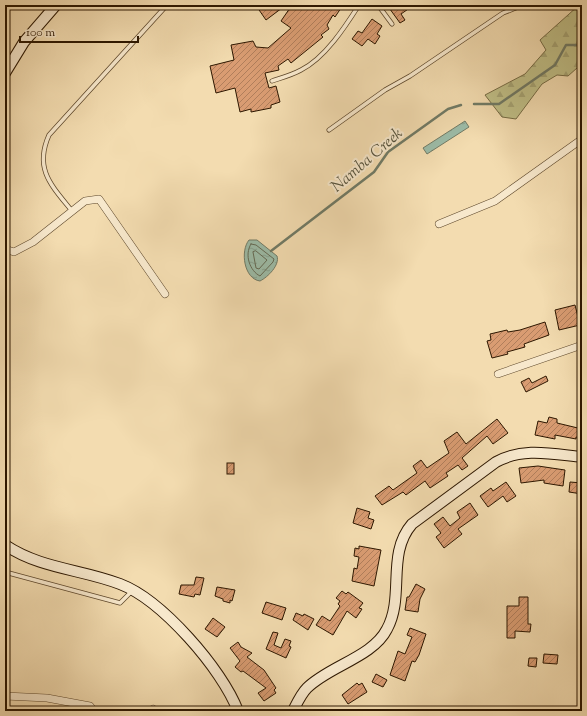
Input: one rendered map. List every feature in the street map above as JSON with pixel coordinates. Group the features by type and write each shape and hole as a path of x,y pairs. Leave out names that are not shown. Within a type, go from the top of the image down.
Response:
{"street":[{"path":"5,73 24,42 56,5"},
{"path":"438,224 495,201 582,139"},
{"path":"5,249 14,252 33,242 85,200 100,199 166,294"},
{"path":"498,374 582,344"},
{"path":"293,711 305,690 314,682 336,666 372,646 387,630 394,602 400,544 404,534 417,520 496,462 510,455 526,452 582,457"},
{"path":"5,545 18,554 39,563 97,577 134,591 159,608 176,624 223,684 238,711"},
{"path":"5,697 47,698 90,706 94,711"}],"lane":[{"path":"72,210 47,180 42,165 43,149 48,135 167,5"},
{"path":"272,81 302,70 324,52 344,29 359,5"},
{"path":"378,5 392,24"},
{"path":"329,130 385,90 410,76 503,13 523,5"},
{"path":"5,572 120,603 134,591"}],"green space":[{"path":"578,6 582,10 582,66 577,68 568,76 557,75 542,84 516,119 502,117 485,95 525,74 546,50 540,40"}],"water":[{"path":"465,121 469,127 427,154 423,148"},
{"path":"249,240 257,240 277,256 277,263 273,270 260,281 250,275 245,264 244,257 246,245"}],"building":[{"path":"260,5 286,5 266,20 257,7"},
{"path":"292,5 305,5 308,7 310,5 343,5 335,17 333,15 327,25 329,29 321,35 323,37 291,63 288,59 278,66 279,70 265,73 269,88 276,86 280,102 271,105 271,108 251,112 251,109 240,112 235,88 216,93 210,66 234,60 231,45 253,41 256,47 268,48 291,28 281,21"},
{"path":"387,5 414,5 401,14 405,20 400,23"},
{"path":"372,19 382,26 377,34 380,36 375,44 368,39 362,46 352,39 358,31 362,33"},
{"path":"575,305 580,325 559,330 555,310"},
{"path":"545,322 549,335 524,344 525,347 507,352 508,354 492,358 487,341 491,340 490,334 507,330 508,332 520,330"},
{"path":"546,376 548,381 526,392 521,382 529,378 532,383"},
{"path":"549,417 557,419 557,423 582,429 582,438 576,437 576,439 555,435 555,439 535,435 538,421 547,423"},
{"path":"497,419 508,433 493,444 487,436 462,458 468,466 462,470 458,465 446,473 448,476 430,488 425,481 406,495 403,492 382,505 375,496 389,486 393,490 417,473 413,466 421,460 427,468 449,453 444,441 457,432 466,444"},
{"path":"227,463 234,463 234,474 227,474"},
{"path":"538,466 565,470 563,486 544,483 544,480 521,483 519,468"},
{"path":"506,482 516,496 507,502 503,496 488,507 480,496 491,488 493,491"},
{"path":"570,482 582,483 582,494 569,492"},
{"path":"470,503 478,515 458,529 462,534 444,548 436,537 441,533 434,524 443,517 450,526 460,518 457,512"},
{"path":"357,508 370,512 368,518 374,520 371,529 353,523"},
{"path":"359,546 381,550 374,586 352,581 354,568 357,569 359,557 354,556 355,548 359,549"},
{"path":"196,577 204,578 200,595 195,594 194,597 179,594 181,585 194,585"},
{"path":"416,584 425,589 420,599 418,612 405,610 407,597 409,597"},
{"path":"217,587 235,590 230,603 215,596"},
{"path":"342,591 346,594 348,592 363,603 359,608 362,609 356,618 347,611 333,635 316,625 322,616 330,621 340,606 338,604 340,601 336,598"},
{"path":"519,597 528,597 528,624 531,624 530,632 515,631 515,638 507,638 507,606 519,606"},
{"path":"266,602 286,608 282,620 262,613"},
{"path":"296,613 303,616 304,614 314,619 308,630 293,620"},
{"path":"213,618 225,627 217,637 205,629"},
{"path":"410,628 426,634 419,655 415,662 412,661 405,681 390,675 398,651 405,654 412,637 407,635"},
{"path":"273,632 278,633 274,645 281,648 285,639 291,641 289,646 291,647 286,658 266,649"},
{"path":"238,642 241,647 252,653 247,657 264,670 276,688 274,690 276,693 264,701 258,693 266,688 235,667 240,661 230,648"},
{"path":"544,654 558,655 557,664 543,663"},
{"path":"529,658 537,658 536,667 528,666"},
{"path":"376,674 387,680 383,687 372,682"},
{"path":"357,683 359,685 362,683 367,692 348,704 342,695"}],"waterway":[{"name":"Namba Creek","path":"474,104 499,104 555,65 566,45 582,45"},
{"name":"Namba Creek","path":"271,251 374,172 388,152 448,109 461,105"}]}
